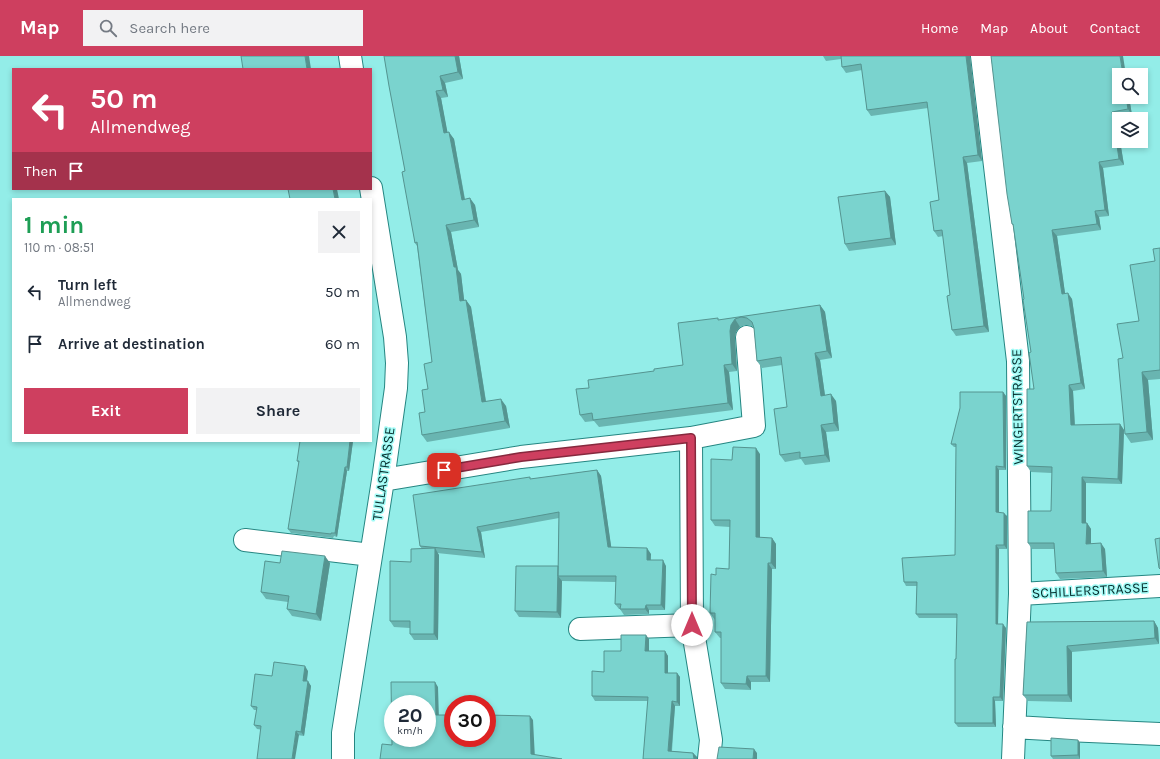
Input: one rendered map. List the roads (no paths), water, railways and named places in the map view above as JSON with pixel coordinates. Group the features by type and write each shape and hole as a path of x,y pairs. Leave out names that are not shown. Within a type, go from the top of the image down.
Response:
{"street":[{"path":"350,56 352,68"},
{"name":"WINGERTSTRASSE","path":"982,56 1018,361 1020,594 1013,759"},
{"name":"TULLASTRASSE","path":"343,759 343,734 396,388 397,363 395,337 371,190"},
{"path":"383,480 521,457 691,438 754,426 747,337"},
{"path":"691,438 692,625 710,750"},
{"path":"245,540 371,555"},
{"name":"SCHILLERSTRASSE","path":"1020,594 1160,586"},
{"path":"580,629 692,625"},
{"path":"1014,727 1160,734"}]}
